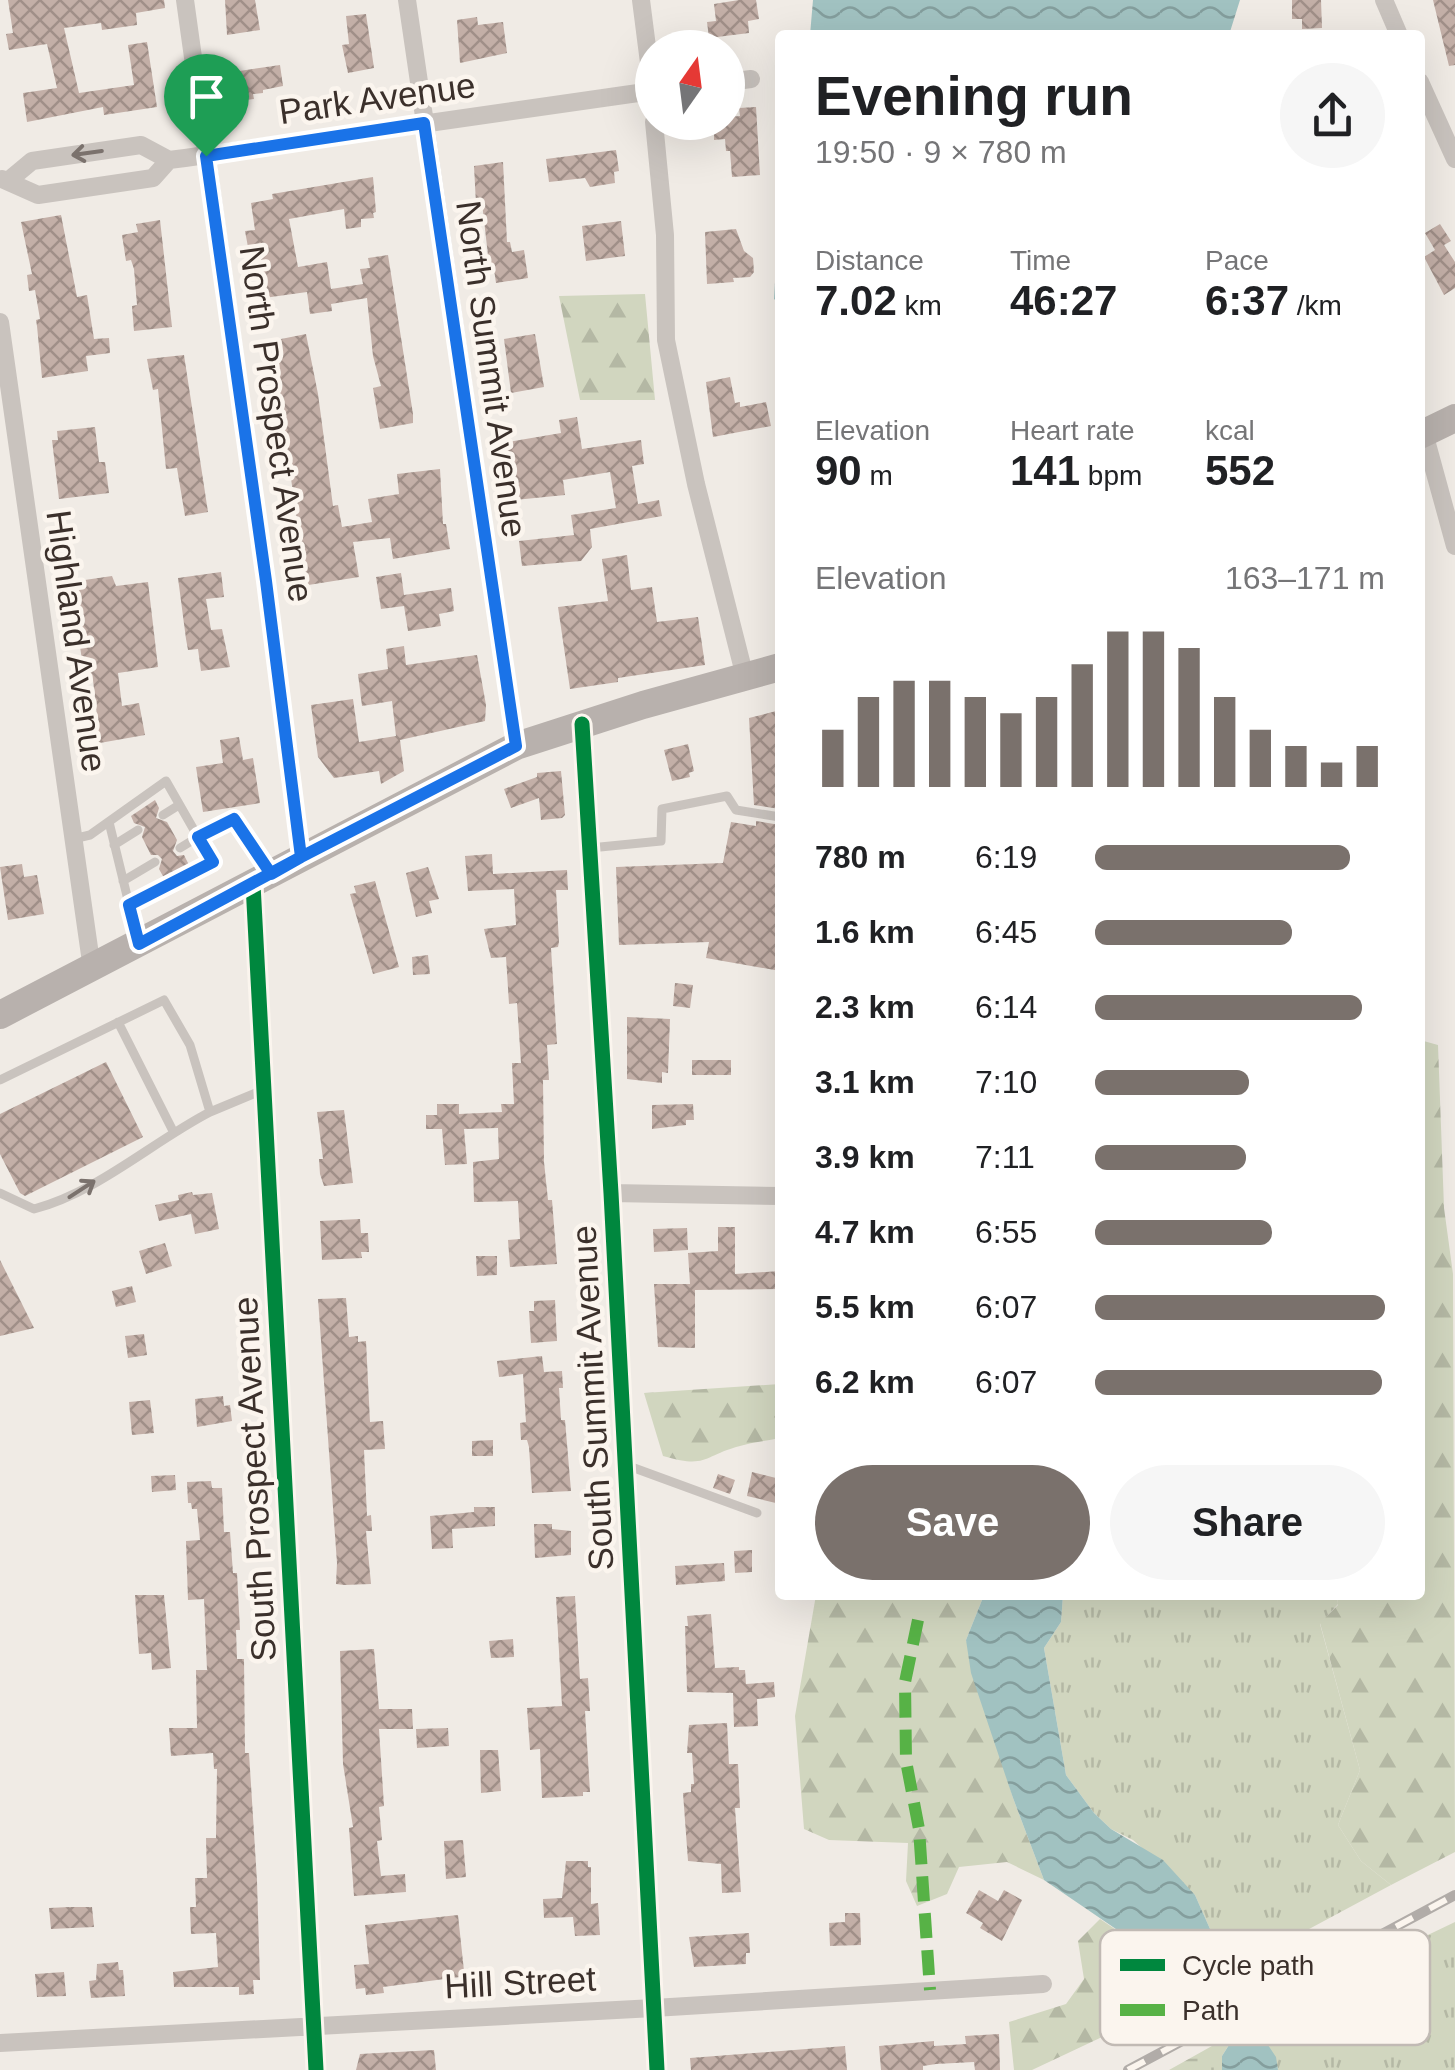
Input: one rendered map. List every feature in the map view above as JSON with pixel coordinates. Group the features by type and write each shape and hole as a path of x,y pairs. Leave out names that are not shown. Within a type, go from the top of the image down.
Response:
{"main road":[{"path":"1425,433 1455,418"},
{"path":"0,1015 516,746 775,669"}],"street":[{"name":"North Prospect Avenue","path":"185,0 301,857"},
{"name":"North Summit Avenue","path":"407,0 516,746"},
{"path":"641,0 645,30"},
{"path":"1384,0 1396,30"},
{"path":"745,80 751,79"},
{"name":"Park Avenue","path":"4,180 32,161 141,145 170,160 635,92"},
{"path":"1425,93 1455,159"},
{"path":"656,140 665,235 666,340 696,484 745,677"},
{"name":"Park Avenue","path":"4,180 38,195 153,178 170,160"},
{"name":"Highland Avenue","path":"0,322 92,968"},
{"path":"1425,444 1455,546"},
{"name":"South Summit Avenue","path":"582,724 612,1193 657,2070"},
{"name":"South Prospect Avenue","path":"262,879 263,1090 316,2070"},
{"path":"612,1193 775,1196"},
{"name":"Hill Street","path":"0,2043 1043,1984"}],"lane":[{"path":"72,839 90,835 166,782 213,862 129,905"},
{"path":"590,848 661,841 662,809 727,796 736,810 775,817"},
{"path":"163,815 180,805"},
{"path":"180,848 234,819 262,879"},
{"path":"109,822 139,944"},
{"path":"114,845 138,830"},
{"path":"123,881 155,862"},
{"path":"0,1080 164,1000 190,1045 210,1112"},
{"path":"118,1022 173,1131"},
{"path":"0,1193 34,1209 65,1200 173,1131 263,1090"},
{"path":"626,1465 757,1512"}],"green space":[{"path":"645,294 655,400 580,400 559,296"},
{"path":"1425,1041 1438,1045 1444,1208 1453,1274 1455,1852 1391,1885 1361,1861 1338,1825 1360,1770 1320,1623 1338,1605 1338,1600 1425,1600"},
{"path":"775,1384 775,1439 740,1446 704,1460 663,1456 644,1393"},
{"path":"815,1600 982,1600 966,1640 1013,1798 1044,1880 1007,1862 959,1867 947,1894 917,1906 906,1881 908,1843 829,1840 804,1829 795,1716"},
{"path":"1063,1600 1338,1600 1320,1624 1360,1770 1338,1825 1361,1861 1391,1885 1307,1930 1210,1930 1195,1895 1133,1840 1111,1829 1066,1775 1044,1648 1061,1622"},
{"path":"1100,1919 1116,1930 1100,1930 1100,2038 1032,2070 1014,2070 1009,2022 1066,2004 1084,1979 1078,1941"},
{"path":"1455,1922 1455,2070 1278,2070 1267,2045 1430,2045 1430,1934"},
{"path":"1214,2045 1229,2045 1222,2056 1222,2070 1169,2070"}],"water":[{"path":"813,0 1240,0 1231,30 810,30"},
{"path":"982,1600 1063,1600 1061,1622 1044,1648 1066,1775 1111,1829 1163,1860 1195,1895 1210,1930 1117,1930 1044,1880 971,1673 966,1640"},
{"path":"1229,2045 1268,2045 1278,2070 1222,2070 1222,2056"}],"building":[{"path":"8,0 164,0 165,8 136,13 137,25 102,30 101,23 64,28 79,93 134,85 128,45 147,42 157,107 104,115 103,107 27,122 23,93 57,88 47,44 9,50 6,34 13,33"},
{"path":"225,0 255,0 260,30 227,35"},
{"path":"756,0 759,19 748,21 749,33 708,30 707,22 716,21 714,4"},
{"path":"1292,0 1321,0 1322,28 1302,29 1302,19 1292,19"},
{"path":"1433,0 1455,0 1455,65 1449,66"},
{"path":"366,14 374,68 348,73 342,45 349,44 346,16"},
{"path":"477,17 478,25 503,22 507,53 460,63 457,20"},
{"path":"280,65 283,86 253,94 254,99 238,101 233,72"},
{"path":"756,107 760,175 732,177 725,140 745,140 745,108"},
{"path":"616,150 619,171 614,172 615,183 590,187 585,178 549,182 546,159"},
{"path":"503,162 507,242 512,252 524,250 528,278 496,283 493,263 489,264 482,203 476,204 474,166"},
{"path":"373,177 376,212 374,218 361,219 361,227 346,229 344,209 289,219 298,267 327,262 331,289 363,284 360,269 370,268 368,258 388,255 413,423 380,429 373,388 381,386 373,356 367,298 331,304 332,311 310,314 307,292 264,298 257,245 248,247 245,231 255,230 251,203 273,199 272,194"},
{"path":"61,215 77,297 87,295 94,339 109,338 110,353 86,356 88,371 42,378 36,320 40,319 35,290 29,291 27,275 32,274 21,222"},
{"path":"160,220 172,327 134,331 134,269 131,260 126,261 122,235 138,232 136,224"},
{"path":"621,221 625,256 586,261 582,226"},
{"path":"1440,224 1451,241 1444,245 1455,262 1455,288 1444,295 1425,259 1435,250 1425,233"},
{"path":"736,229 744,251 753,258 754,272 750,277 733,278 734,282 707,284 705,232"},
{"path":"306,334 333,506 338,505 342,527 372,522 368,499 399,494 397,474 440,469 443,524 450,549 393,559 390,538 353,542 359,577 302,586 297,520 271,341"},
{"path":"535,334 544,387 511,393 504,339"},
{"path":"184,355 208,512 185,516 177,468 166,469 158,389 153,390 147,359"},
{"path":"730,377 735,403 740,402 740,407 766,402 771,426 713,437 706,382"},
{"path":"577,417 582,449 641,440 644,464 632,466 638,504 659,500 662,516 590,529 592,547 581,561 522,566 519,541 574,535 571,515 616,508 610,472 563,480 565,495 515,500 508,442 561,433 559,420"},
{"path":"95,427 99,462 105,462 109,493 59,499 52,440 58,440 57,431"},
{"path":"627,555 631,590 652,587 657,622 698,617 705,665 570,689 558,607 608,601 602,559"},
{"path":"221,572 224,597 206,599 211,630 222,629 230,667 201,671 198,649 188,650 178,578"},
{"path":"401,573 404,595 451,588 454,611 439,614 441,626 408,631 404,606 381,609 376,577"},
{"path":"112,576 116,586 148,582 158,667 118,673 122,706 139,703 145,735 94,744 92,717 97,716 93,680 85,681 72,591 79,590 78,581"},
{"path":"404,646 406,665 477,655 485,721 400,740 404,771 381,784 379,771 334,778 318,757 311,705 353,699 359,742 396,736 392,701 362,706 358,674 388,669 386,649"},
{"path":"775,711 775,808 754,805 749,718"},
{"path":"239,737 243,760 253,758 260,803 203,812 196,767 223,763 220,740"},
{"path":"688,744 694,771 689,773 690,777 672,781 664,750"},
{"path":"561,771 565,815 562,818 541,820 539,798 511,808 504,789 537,777 537,773"},
{"path":"155,800 159,808 156,818 167,822 177,840 173,851 177,856 184,855 189,865 164,878 159,869 162,859 151,855 142,837 145,827 134,823 131,816"},
{"path":"756,821 775,824 775,970 706,958 709,942 619,945 616,867 723,863 731,822 756,826"},
{"path":"492,854 493,874 567,870 568,890 556,890 559,942 558,947 551,948 557,1044 547,1045 549,1080 543,1080 544,1162 548,1200 552,1200 557,1264 510,1267 508,1240 520,1239 518,1201 474,1202 473,1162 499,1159 498,1128 464,1129 467,1164 445,1165 442,1129 426,1129 426,1115 437,1115 437,1104 459,1104 459,1114 502,1112 501,1104 514,1104 512,1063 521,1063 517,1003 509,1004 506,957 491,958 484,929 516,925 514,889 468,891 465,856"},
{"path":"22,864 24,877 37,875 44,914 8,920 0,867"},
{"path":"428,867 439,899 429,901 432,913 416,917 406,873"},
{"path":"375,881 399,967 373,974 350,894 356,893 354,886"},
{"path":"428,955 430,974 413,975 412,957"},
{"path":"675,983 693,985 690,1008 673,1006"},
{"path":"627,1017 670,1019 668,1073 662,1072 662,1083 627,1079"},
{"path":"692,1060 731,1060 731,1075 692,1075"},
{"path":"106,1062 143,1137 25,1196 20,1193 0,1154 0,1114"},
{"path":"693,1104 694,1120 686,1120 686,1125 652,1129 652,1105"},
{"path":"344,1110 353,1183 324,1186 317,1112"},
{"path":"212,1193 219,1229 195,1234 191,1214 159,1221 155,1205 179,1200 178,1195"},
{"path":"360,1219 361,1233 368,1233 369,1252 361,1252 362,1258 322,1260 320,1221"},
{"path":"718,1227 735,1227 735,1274 775,1271 775,1289 695,1290 695,1348 658,1347 654,1284 690,1284 688,1253 718,1251"},
{"path":"687,1228 688,1250 654,1252 653,1229"},
{"path":"165,1243 172,1266 146,1274 139,1251"},
{"path":"476,1256 497,1256 497,1275 477,1276"},
{"path":"0,1260 34,1328 0,1336"},
{"path":"132,1286 136,1302 116,1307 112,1291"},
{"path":"346,1298 349,1337 358,1336 358,1342 366,1341 370,1422 383,1421 385,1449 364,1450 367,1516 371,1515 372,1531 366,1531 371,1584 336,1584 318,1299"},
{"path":"555,1300 557,1341 531,1343 529,1311 534,1311 534,1301"},
{"path":"144,1334 147,1355 128,1358 125,1336"},
{"path":"542,1356 544,1372 562,1371 561,1420 565,1420 571,1491 532,1493 529,1447 527,1440 521,1440 520,1423 526,1422 523,1374 499,1377 497,1361"},
{"path":"223,1396 224,1406 230,1405 232,1421 197,1427 195,1399"},
{"path":"150,1400 154,1433 132,1435 129,1402"},
{"path":"493,1440 493,1456 472,1456 472,1441"},
{"path":"752,1472 775,1478 775,1503 747,1496"},
{"path":"718,1474 735,1480 730,1494 713,1488"},
{"path":"175,1475 176,1490 152,1492 151,1476"},
{"path":"211,1481 212,1488 222,1488 224,1532 230,1532 233,1573 237,1573 237,1659 244,1659 245,1753 249,1753 257,1881 260,1980 253,1980 254,1994 239,1995 239,1987 174,1987 173,1972 218,1967 216,1933 191,1934 190,1907 196,1907 195,1878 207,1878 206,1838 216,1838 217,1769 213,1753 171,1756 169,1728 197,1728 196,1670 207,1670 204,1599 188,1600 186,1541 200,1540 197,1509 188,1503 187,1482"},
{"path":"474,1507 495,1507 495,1526 452,1529 453,1548 432,1549 430,1516 474,1512"},
{"path":"534,1524 552,1524 552,1529 571,1531 571,1555 535,1558"},
{"path":"752,1550 752,1572 735,1573 734,1551"},
{"path":"724,1563 725,1581 676,1585 675,1566"},
{"path":"135,1595 164,1595 171,1668 152,1670 151,1653 139,1654"},
{"path":"575,1596 580,1679 588,1678 590,1711 585,1711 590,1792 583,1792 583,1796 542,1798 540,1749 530,1750 527,1708 562,1706 556,1597"},
{"path":"711,1614 715,1668 745,1670 746,1684 774,1682 775,1697 757,1699 758,1726 734,1727 733,1693 687,1692 687,1616"},
{"path":"513,1639 514,1657 491,1658 489,1641"},
{"path":"374,1649 379,1709 412,1709 413,1729 379,1729 384,1806 379,1807 382,1840 377,1841 381,1876 405,1874 406,1892 354,1896 349,1828 353,1827 343,1764 340,1651"},
{"path":"727,1723 729,1764 738,1764 740,1808 735,1808 741,1892 722,1893 721,1864 688,1861 683,1793 691,1792 694,1784 692,1753 687,1753 689,1725"},
{"path":"448,1728 449,1746 417,1748 416,1729"},
{"path":"480,1750 498,1750 501,1791 481,1793"},
{"path":"463,1840 466,1877 446,1879 444,1841"},
{"path":"566,1861 588,1861 591,1867 591,1904 598,1903 600,1935 575,1936 573,1917 544,1918 543,1899 562,1898"},
{"path":"979,1890 998,1901 1004,1890 1022,1900 1002,1941 980,1928 983,1923 966,1913"},
{"path":"92,1907 94,1927 51,1929 49,1908"},
{"path":"845,1913 860,1913 861,1945 830,1946 829,1923 845,1922"},
{"path":"458,1915 464,1971 460,1971 460,1977 383,1987 384,1993 366,1995 365,1988 356,1989 354,1965 369,1964 365,1925"},
{"path":"749,1933 746,1964 694,1967 689,1937"},
{"path":"118,1962 119,1970 123,1970 125,1996 91,1998 89,1981 96,1980 97,1964"},
{"path":"64,1972 66,1996 37,1997 35,1974"},
{"path":"999,2034 1000,2070 975,2070 974,2062 923,2066 923,2070 881,2070 879,2046 934,2041 934,2046 966,2044 965,2036"},
{"path":"845,2046 847,2070 691,2070 690,2058"},
{"path":"434,2050 436,2070 356,2070 360,2054"}],"railway":[{"path":"1390,1930 1455,1895"},
{"path":"1128,2070 1175,2045"}],"marked path":[{"path":"918,1620 905,1682 906,1761 919,1829 930,1990"}],"cycle path":[{"path":"582,724 657,2070"},
{"path":"253,884 316,2070"}],"route":[{"path":"206,156 301,857 253,884 139,944 129,905 213,862 198,837 234,819 271,874 516,746 424,123 206,156"}]}
